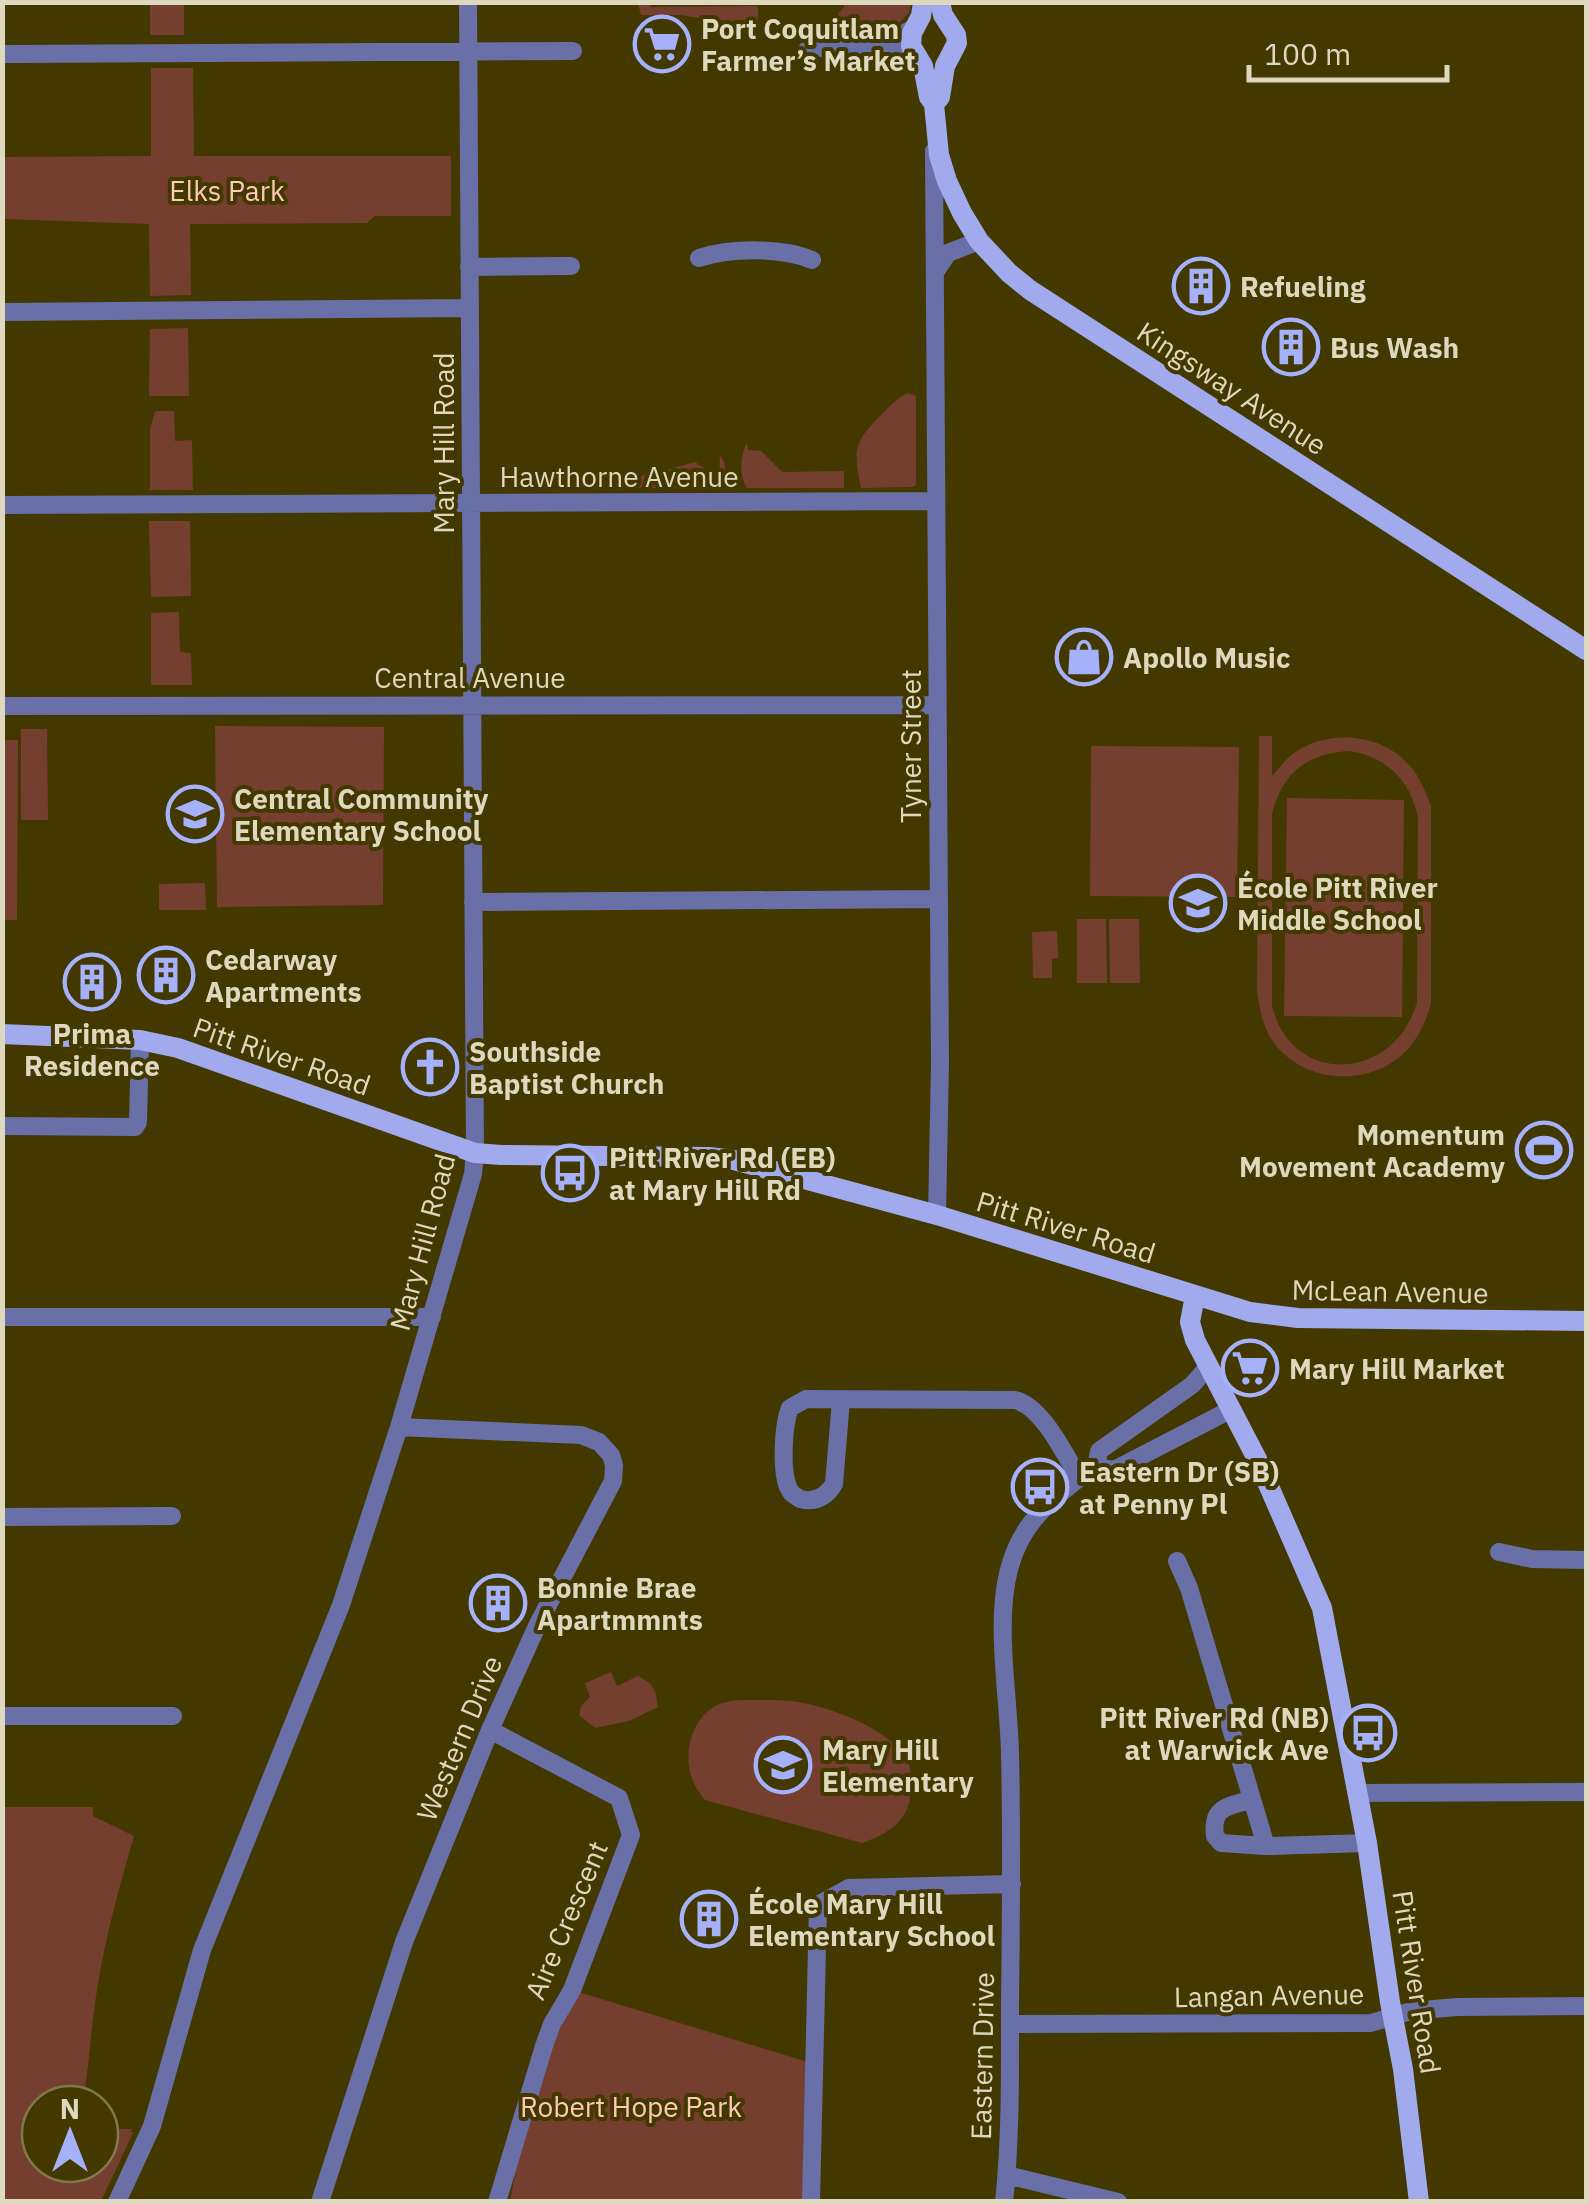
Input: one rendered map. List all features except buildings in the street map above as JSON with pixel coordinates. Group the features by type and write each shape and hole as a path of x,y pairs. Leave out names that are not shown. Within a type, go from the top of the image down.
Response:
{"main road":[{"name":"Kingsway Avenue","path":"924,2 911,46 934,104 939,154 947,181 956,204 980,241 1009,273 1586,650"},
{"name":"Kingsway Avenue","path":"934,104 940,97 943,72 957,43 940,2"},
{"path":"917,26 933,18 948,23"},
{"path":"919,59 934,64 950,58"},
{"name":"Pitt River Road","path":"2,1034 140,1040 206,1057 475,1153 734,1160 936,1215 1194,1296 1190,1327 1257,1458 1322,1608 1367,1843 1403,2068 1419,2202"},
{"name":"McLean Avenue","path":"1194,1296 1250,1312 1298,1318 1586,1321"}],"street":[{"name":"Mary Hill Road","path":"117,2202 152,2126 202,1950 340,1605 399,1427 469,1192 475,1153 468,2"},
{"path":"848,48 897,37 917,26"},
{"path":"808,48 848,48 919,59"},
{"path":"2,54 574,50"},
{"name":"Tyner Street","path":"934,104 940,1082 936,1215"},
{"path":"934,276 948,252 980,241"},
{"path":"699,258 723,252 768,252 796,254 812,260"},
{"path":"469,267 571,266"},
{"path":"2,312 470,308"},
{"name":"Hawthorne Avenue","path":"2,505 936,501"},
{"name":"Central Avenue","path":"2,706 937,705"},
{"path":"473,902 937,899"},
{"path":"2,1126 135,1127 140,1040"},
{"path":"2,1317 432,1318"},
{"name":"Eastern Drive","path":"1004,2202 1012,1884 1010,1721 1004,1641 1006,1579 1014,1552 1043,1507 1088,1473 1100,1450 1192,1385 1208,1367"},
{"path":"841,1400 834,1484 818,1499 800,1500 790,1490 785,1476 787,1416 794,1404 806,1399 1024,1402 1088,1473"},
{"name":"Eastern Drive","path":"1088,1473 1114,1470 1230,1410"},
{"name":"Western Drive","path":"320,2202 404,1942 490,1730 537,1626 608,1494 614,1475 613,1460 604,1446 581,1435 399,1427"},
{"path":"2,1517 172,1516"},
{"path":"1498,1552 1532,1559 1586,1560"},
{"path":"1177,1561 1190,1588 1266,1846"},
{"path":"2,1716 173,1716"},
{"name":"Aire Crescent","path":"490,1730 620,1798 631,1835 572,1990 552,2024 496,2202"},
{"path":"1358,1793 1586,1792"},
{"path":"1252,1799 1220,1810 1215,1817 1215,1836 1221,1842 1266,1846 1367,1843"},
{"path":"811,2202 818,1905 849,1888 1012,1884"},
{"name":"Langan Avenue","path":"1010,2024 1315,2024 1372,2022 1415,2010 1456,2007 1586,2006"},
{"path":"1007,2175 1118,2202"}],"green space":[{"path":"911,2 909,13 899,23 842,28 832,22 846,4"},
{"path":"150,3 184,3 184,35 150,35"},
{"path":"638,3 651,7 758,6 758,28 681,15 641,15"},
{"name":"Elks Park","path":"151,68 193,68 194,156 451,156 451,216 375,216 367,223 190,224 191,295 150,296 149,224 3,219 3,157 151,156"},
{"path":"188,328 189,396 149,396 150,329"},
{"path":"908,393 916,396 916,485 861,488 857,454 861,439 888,408"},
{"path":"155,411 174,411 175,441 192,440 193,490 150,490 150,429"},
{"path":"747,443 748,450 761,451 782,472 844,471 844,488 747,488 741,466"},
{"path":"720,456 725,472 720,488 638,488 632,478 695,462 704,468 704,478 719,478"},
{"path":"149,521 190,521 191,596 151,597"},
{"path":"179,612 180,652 191,653 192,685 151,685 151,613"},
{"path":"215,726 384,727 383,905 217,907"},
{"path":"21,729 47,729 48,820 21,820"},
{"path":"1259,736 1272,736 1272,776 1294,753 1322,740 1354,738 1384,746 1413,770 1431,806 1431,1003 1421,1029 1405,1052 1389,1064 1372,1072 1333,1076 1296,1063 1281,1051 1262,1018 1257,989","holes":["1350,751 1386,765 1403,782 1418,818 1417,1002 1405,1029 1387,1048 1366,1060 1343,1064 1320,1061 1299,1051 1283,1032 1272,1006 1272,814 1282,787 1309,761"]},
{"path":"3,740 18,740 17,920 3,920"},
{"path":"1091,746 1239,747 1237,897 1090,896"},
{"path":"1287,798 1404,800 1402,1017 1284,1016"},
{"path":"205,883 206,910 159,910 159,884"},
{"path":"1077,919 1106,919 1107,983 1077,983"},
{"path":"1109,919 1139,919 1140,983 1110,983"},
{"path":"1057,931 1058,958 1052,959 1052,978 1033,978 1032,932"},
{"path":"611,1672 617,1686 638,1676 648,1682 658,1707 629,1721 595,1728 579,1715 590,1697 585,1683"},
{"path":"737,1700 783,1700 831,1710 863,1724 902,1753 911,1773 911,1789 900,1821 887,1832 862,1843 705,1800 693,1782 688,1757 692,1735 704,1715 722,1703"},
{"path":"2,1807 93,1807 93,1816 134,1836 102,1961 85,2084 20,2084 20,2184 109,2184 101,2201 3,2201"},
{"name":"Robert Hope Park","path":"572,1990 814,2064 811,2201 510,2201 516,2168 507,2164"},
{"path":"120,2129 132,2129 120,2161"}],"place":[{"name":"Port Coquitlam Farmer’s Market","path":"662,44"},
{"name":"Refueling","path":"1201,286"},
{"name":"Bus Wash","path":"1291,347"},
{"name":"Apollo Music","path":"1084,657"},
{"name":"Central Community Elementary School","path":"195,814"},
{"name":"École Pitt River Middle School","path":"1198,903"},
{"name":"Cedarway Apartments","path":"166,975"},
{"name":"Prima Residence","path":"92,982"},
{"name":"Southside Baptist Church","path":"430,1067"},
{"name":"Momentum Movement Academy","path":"1544,1150"},
{"name":"Pitt River Rd (EB) at Mary Hill Rd","path":"570,1173"},
{"name":"Mary Hill Market","path":"1250,1368"},
{"name":"Eastern Dr (SB) at Penny Pl","path":"1040,1487"},
{"name":"Bonnie Brae Apartmmnts","path":"498,1603"},
{"name":"Pitt River Rd (NB) at Warwick Ave","path":"1368,1733"},
{"name":"Mary Hill Elementary","path":"783,1765"},
{"name":"École Mary Hill Elementary School","path":"709,1919"}]}
